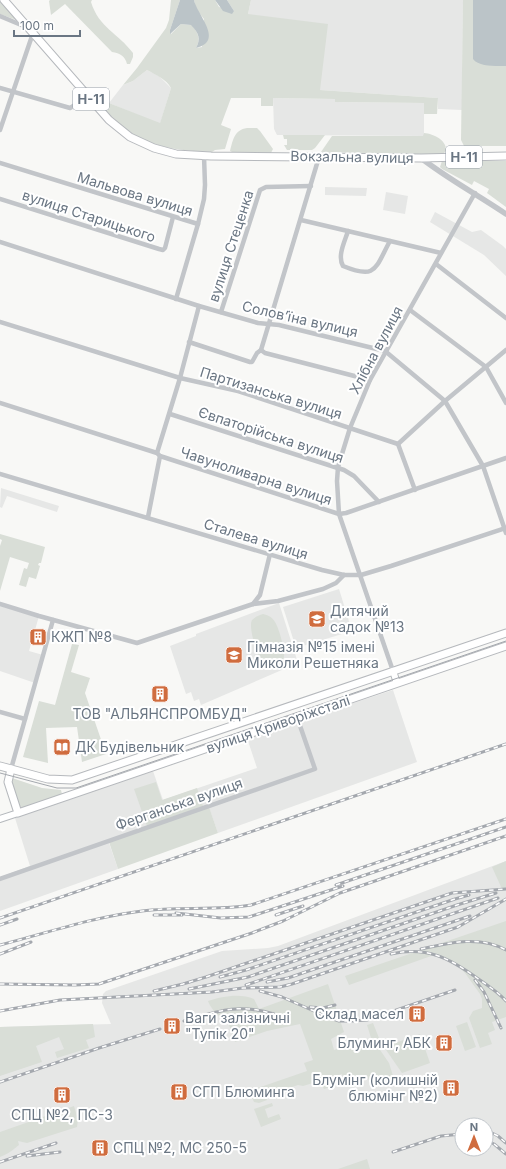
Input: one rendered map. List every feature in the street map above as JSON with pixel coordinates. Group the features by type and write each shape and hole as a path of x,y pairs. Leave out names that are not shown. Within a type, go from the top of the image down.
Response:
{"main road":[{"name":"Н-11","path":"4,0 115,125 138,142 166,152 204,156"},
{"name":"Вокзальна вулиця","path":"204,156 421,158"},
{"name":"Н-11","path":"421,158 506,156"},
{"name":"вулиця Криворіжсталі","path":"0,766 48,778 72,780 506,633"},
{"name":"вулиця Криворіжсталі","path":"0,820 506,646"},
{"path":"393,671 397,683"},
{"path":"11,769 8,778 8,787 18,813"},
{"path":"0,776 8,778"}],"street":[{"path":"0,16 27,27"},
{"path":"0,130 33,33"},
{"path":"0,88 70,108 88,96"},
{"name":"Мальвова вулиця","path":"0,163 198,224 205,192 204,156"},
{"path":"190,342 250,362 252,362 257,352 261,350 319,157"},
{"name":"Вокзальна вулиця","path":"421,158 435,169 506,214"},
{"name":"вулиця Стеценка","path":"221,312 260,190 266,187 311,186"},
{"name":"Хлібна вулиця","path":"393,671 339,514 337,487 338,467 350,428 370,380 475,193"},
{"name":"вулиця Старицького","path":"0,199 163,250 173,217"},
{"path":"301,220 441,253"},
{"path":"176,298 198,224"},
{"path":"348,231 340,262 343,266 361,272 369,273 374,270 390,241"},
{"name":"Соловʼїна вулиця","path":"0,242 199,306 258,323 279,325 385,351 446,401 484,466 505,530"},
{"path":"436,264 506,318"},
{"path":"148,518 159,455 199,306"},
{"path":"410,310 486,367 506,403"},
{"name":"Партизанська вулиця","path":"0,322 180,378 238,391 398,444"},
{"path":"261,350 265,354 370,380"},
{"path":"415,490 398,444 506,350"},
{"name":"Чавуноливарна вулиця","path":"0,403 339,514 415,490 506,458"},
{"name":"Євпаторійська вулиця","path":"170,414 338,467 354,476 379,502"},
{"name":"Сталева вулиця","path":"0,474 322,570 344,575 361,575 505,530"},
{"path":"253,604 260,595 270,554"},
{"path":"0,604 137,643 253,604 278,601 323,590 336,583 344,575"},
{"path":"11,769 54,620"},
{"path":"0,712 25,719"},
{"name":"Ферганська вулиця","path":"0,878 314,769 297,717"}],"shaded area":[{"path":"0,0 19,21 0,14"},
{"path":"50,0 92,0 91,2 94,11 99,18 133,53 130,64 127,64 122,55 112,52 65,4 51,15"},
{"path":"171,0 180,0 170,30 171,34 181,24 192,25 198,36 196,48 202,47 204,19 196,9 194,0 215,0 219,7 234,11 227,0 251,0 248,14 328,24 320,90 438,98 437,114 424,114 424,103 335,102 335,99 273,98 273,106 261,106 261,98 231,98 221,125 231,129 225,149 215,150 212,152 184,150 165,147 147,141 125,129 106,112 105,108 109,103 160,123 171,88 166,82 147,70 133,81 123,85 166,28 169,20"},
{"path":"180,0 194,0 209,34 208,40 204,45 196,48 199,39 196,31 191,25 181,24 170,34"},
{"path":"215,0 227,0 234,11 232,14 223,11"},
{"path":"251,0 463,0 462,110 438,109 438,98 320,90 248,14"},
{"path":"463,0 506,0 506,146 464,146 461,140"},
{"path":"473,0 506,0 506,66 483,65 473,59"},
{"path":"147,70 159,76 171,88 160,124 109,103 123,85 133,81"},
{"path":"273,98 335,99 335,102 424,103 424,136 277,135 274,129"},
{"path":"247,128 257,128 260,131 273,149 271,153 230,151 233,139 237,133"},
{"path":"424,133 439,138 446,147 446,151 443,154 321,152 332,136 423,136"},
{"path":"283,135 325,135 312,150 287,150 284,145 287,145 287,139 284,139"},
{"path":"442,161 506,161 506,207 487,193 489,189 474,181 472,185 442,169 440,167"},
{"path":"325,187 367,188 366,196 325,195"},
{"path":"386,192 408,196 405,214 383,210"},
{"path":"435,212 472,232 481,230 503,246 506,249 506,276 484,255 430,222"},
{"path":"1,488 59,506 57,512 7,496 2,508 0,507"},
{"path":"0,534 45,547 41,563 38,565 40,566 36,579 29,577 26,587 19,585 24,568 27,569 29,563 10,557 0,591 0,546 2,540 0,539"},
{"name":"Дитячий садок №13","path":"339,589 352,631 296,648 283,607"},
{"name":"Гімназія №15 імені Миколи Решетняка","path":"279,603 298,663 201,705 199,699 194,701 191,692 186,694 170,646 196,636 196,634"},
{"path":"0,604 39,616 29,651 43,655 35,683 0,671"},
{"path":"263,614 270,616 274,620 282,641 284,657 282,662 276,665 268,665 263,662 254,641 251,629 252,620"},
{"path":"72,644 79,645 71,672 90,678 85,693 106,754 82,762 77,727 46,728 48,763 23,757 39,701 55,705"},
{"path":"393,690 417,762 218,833 209,808 109,843 118,869 0,911 0,877 30,866 15,818 153,771 163,800 257,768 247,738"},
{"path":"12,778 42,788 61,790 62,794 24,808 19,806 10,779"},
{"path":"156,782 162,800 197,788 203,806 147,826 134,789"},
{"path":"209,807 218,833 118,869 109,842"},
{"path":"506,861 506,1169 0,1169 0,1027 111,1024 102,1003 103,994 106,991 222,951 278,946"},
{"path":"506,861 506,889 502,889 492,867"},
{"path":"506,921 506,1017 492,1022 495,1030 488,1033 492,1044 480,1048 469,1018 473,1011 482,1008 482,999 480,994 465,973 459,967 448,961 434,955 349,985 345,976"},
{"path":"328,984 344,1032 331,1039 334,1050 352,1044 361,1045 363,1049 376,1044 389,1063 393,1076 370,1084 367,1075 324,1089 322,1085 343,1078 342,1074 303,1086 298,1085 266,1096 267,1100 259,1103 254,1102 249,1091 307,1071 304,1063 313,1060 300,1024 267,1031 235,1042 225,1013 217,1016 208,1001 225,997 243,996 254,999 259,1009"},
{"path":"467,1022 476,1047 465,1051 456,1026"},
{"path":"373,1023 379,1038 372,1041 367,1025"},
{"path":"93,1024 95,1037 86,1040 89,1048 57,1058 55,1052 64,1049 59,1037 36,1046 42,1062 0,1076 0,1027"},
{"path":"420,1034 430,1063 402,1073 384,1047"},
{"path":"272,1103 273,1106 265,1109 268,1118 279,1114 281,1119 261,1127 254,1109"},
{"path":"74,1106 78,1120 77,1127 27,1143 18,1141 19,1145 6,1155 0,1157 0,1132"},
{"path":"367,1159 370,1169 338,1169"}],"tram line":[{"path":"0,773 57,788 76,788 506,641"}],"railway":[{"path":"0,918 506,744"},
{"path":"0,945 88,921 142,911 224,908 251,905 506,819"},
{"path":"336,885 506,827"},
{"path":"0,984 99,984 252,933 283,921 340,893 506,836"},
{"path":"176,913 221,918 249,917 343,886"},
{"path":"154,991 206,977 452,893 506,889"},
{"path":"189,989 248,977 496,893"},
{"path":"220,977 246,970 469,895"},
{"path":"246,985 498,898"},
{"path":"0,1011 60,1000 280,987 458,927 506,899"},
{"path":"276,915 303,906"},
{"path":"154,915 182,915"},
{"path":"267,982 288,978 470,916"},
{"path":"0,925 17,919"},
{"path":"0,954 31,942"},
{"path":"421,949 453,943 475,942 496,945 506,950"},
{"path":"391,954 404,952 427,953 447,960 485,983 506,1001"},
{"path":"475,980 484,992 501,1028"},
{"path":"260,991 282,997 339,1021 352,1021 367,1020 455,990"},
{"path":"310,1007 323,1008 335,1005"},
{"path":"184,1021 218,1011 239,1009 250,1009 274,1014"},
{"path":"0,1082 160,1029"},
{"path":"494,1134 506,1143"},
{"path":"393,1152 441,1136 454,1135"},
{"path":"0,1162 56,1143"},
{"path":"494,1144 506,1154"},
{"path":"27,1156 60,1152"}],"place":[{"name":"Дитячий садок №13","path":"317,619"},
{"name":"КЖП №8","path":"38,637"},
{"name":"Гімназія №15 імені Миколи Решетняка","path":"234,655"},
{"name":"ТОВ \"АЛЬЯНСПРОМБУД\"","path":"160,694"},
{"name":"ДК Будівельник","path":"62,747"},
{"name":"Склад масел","path":"417,1014"},
{"name":"Ваги залізничні \"Тупік 20\"","path":"172,1026"},
{"name":"Блуминг, АБК","path":"444,1043"},
{"name":"Блумінг (колишній блюмінг №2)","path":"451,1088"},
{"name":"СГП Блюминга","path":"179,1092"},
{"name":"СПЦ №2, ПС-3","path":"62,1095"},
{"name":"СПЦ №2, МС 250-5","path":"100,1148"}]}
